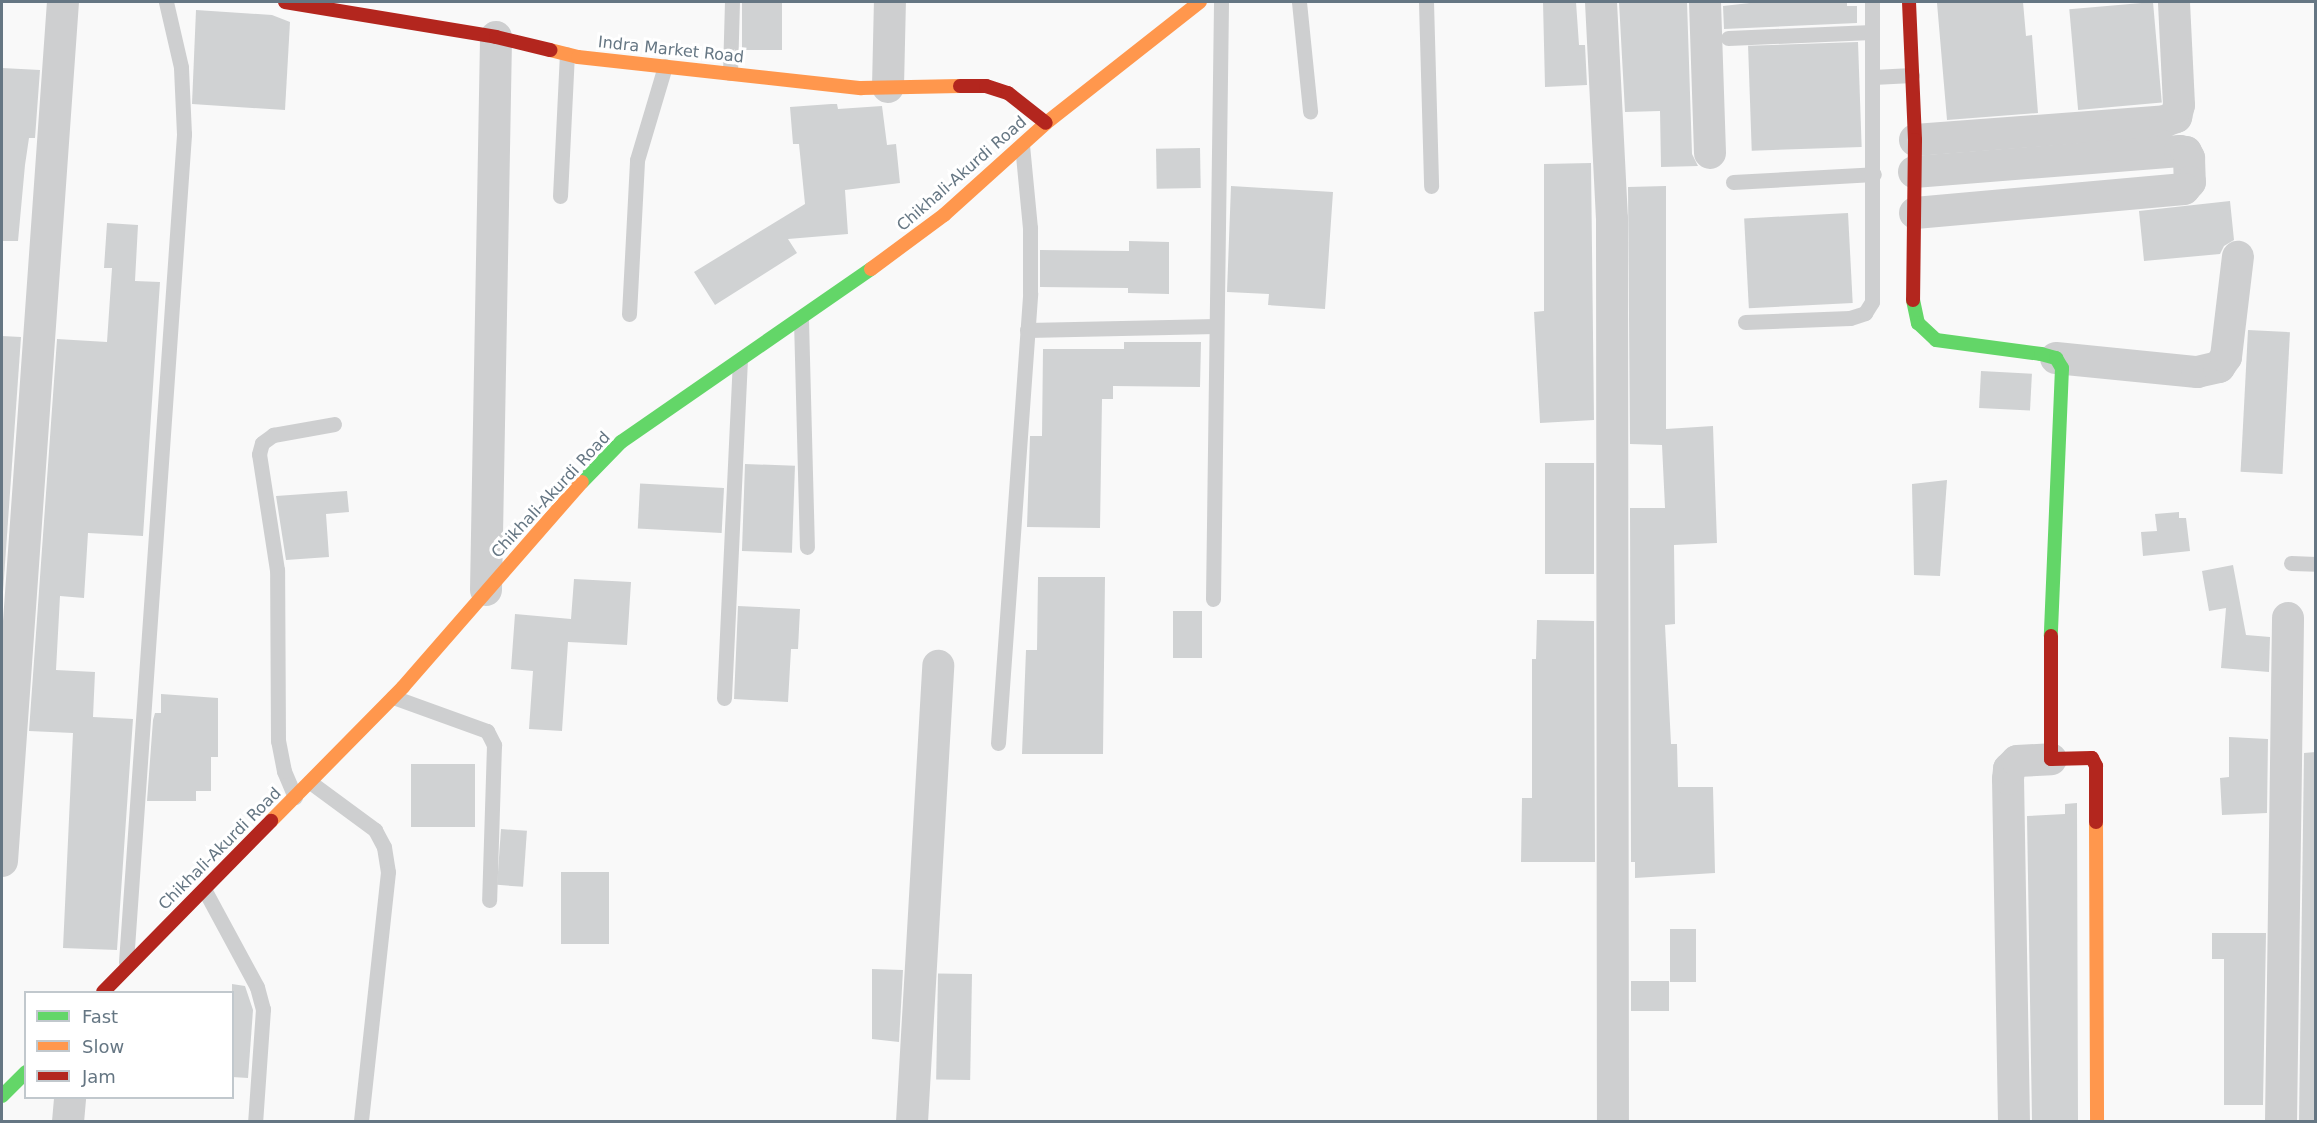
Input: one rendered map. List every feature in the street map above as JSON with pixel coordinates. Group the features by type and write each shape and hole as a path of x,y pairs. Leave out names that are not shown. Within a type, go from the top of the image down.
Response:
{"street":[{"path":"2,861 63,2"},
{"name":"Indra Market Road","path":"285,2 496,37 567,54 665,66 888,87 986,86 1008,93 1046,123"},
{"path":"888,87 890,2"},
{"name":"Chikhali-Akurdi Road","path":"105,991 393,698 486,590 621,442 801,320 944,215 1046,123 1200,2"},
{"path":"1601,2 1612,219 1614,1122"},
{"path":"1705,2 1710,153"},
{"path":"1909,2 1915,140 1913,306 1918,323 1936,340 2056,358 2197,372 2219,367 2226,357 2238,257"},
{"path":"1915,140 2165,121 2176,117 2179,105 2174,2"},
{"path":"486,590 496,37"},
{"path":"1914,172 2180,151 2186,153 2188,158 2190,182 2184,189 1915,213"},
{"path":"2050,759 2051,625 2064,383 2062,368 2056,358"},
{"path":"2281,1122 2288,618"},
{"path":"912,1122 938,666"},
{"path":"2014,1122 2008,779 2010,769 2017,761 2086,756 2092,758 2096,766 2097,1122"},
{"path":"2,1096 24,1074"},
{"path":"68,1122 70,1099"}],"lane":[{"path":"126,968 184,134 181,67 166,2"},
{"path":"730,73 732,2"},
{"path":"1213,598 1221,2"},
{"path":"1299,2 1310,111"},
{"path":"1426,2 1431,186"},
{"path":"1745,322 1850,318 1865,313 1872,302 1875,282 1872,2"},
{"path":"1728,38 1872,32"},
{"path":"560,196 567,54"},
{"path":"629,314 637,160 665,66"},
{"path":"1873,77 1912,75"},
{"path":"998,743 1027,330 1030,228 1022,145"},
{"path":"1733,182 1874,174"},
{"path":"801,320 807,547"},
{"path":"1027,330 1216,326"},
{"path":"724,698 741,361"},
{"path":"295,797 284,771 278,741 277,570 259,454 262,443 273,435 334,424"},
{"path":"2291,563 2316,564"},
{"path":"393,698 488,731 494,745 489,900"},
{"path":"310,782 375,830 384,847 388,872 361,1122"},
{"path":"204,889 257,987 263,1009 255,1122"}],"building":[{"path":"742,2 782,2 782,50 742,50"},
{"path":"1543,2 1576,2 1579,45 1585,45 1587,85 1545,87"},
{"path":"1619,2 1687,2 1692,154 1698,166 1661,167 1660,111 1625,112"},
{"path":"1759,2 1847,2 1847,6 1857,6 1857,23 1724,29 1723,6"},
{"path":"2023,2 2026,36 2032,35 2038,113 1947,120 1937,3"},
{"path":"2153,2 2162,103 2078,110 2069,9"},
{"path":"196,10 272,15 290,22 285,110 192,104"},
{"path":"1858,42 1862,147 1752,151 1748,46"},
{"path":"2,68 40,70 35,138 29,138 18,241 2,241"},
{"path":"837,104 838,109 882,106 887,145 896,144 900,183 845,190 848,234 788,239 797,253 715,305 694,272 805,204 799,144 793,144 790,107"},
{"path":"1200,148 1201,188 1157,189 1156,149"},
{"path":"1591,163 1594,420 1540,423 1534,312 1544,311 1544,164"},
{"path":"1231,186 1333,192 1325,309 1268,305 1269,294 1227,292"},
{"path":"1666,186 1666,429 1713,426 1717,543 1674,545 1675,624 1665,625 1671,744 1677,744 1678,787 1713,787 1715,873 1635,878 1635,862 1631,862 1630,508 1665,508 1662,445 1630,444 1628,187"},
{"path":"2230,201 2234,240 2224,246 2220,254 2144,261 2139,211"},
{"path":"1848,213 1853,303 1749,308 1744,218"},
{"path":"107,223 138,225 135,281 160,282 143,536 88,533 84,598 60,596 56,670 95,672 93,717 133,719 117,950 63,948 73,733 29,731 57,339 107,342 112,268 104,268"},
{"path":"1129,241 1169,242 1169,294 1128,293 1128,288 1040,287 1040,250 1129,251"},
{"path":"2248,330 2290,332 2283,474 2241,472"},
{"path":"2,336 21,337 2,606"},
{"path":"1124,342 1201,342 1200,387 1113,386 1113,399 1102,399 1100,528 1027,527 1030,436 1042,436 1043,349 1124,349"},
{"path":"1981,371 2032,374 2030,411 1979,408"},
{"path":"1545,463 1594,463 1594,574 1545,574"},
{"path":"745,464 795,466 792,553 742,551"},
{"path":"1947,480 1940,576 1914,575 1912,484"},
{"path":"640,484 724,488 722,533 638,529"},
{"path":"347,491 349,512 326,514 329,557 286,560 276,496"},
{"path":"2179,512 2179,518 2186,518 2190,551 2143,556 2141,532 2157,531 2155,514"},
{"path":"2233,565 2246,635 2270,637 2269,672 2221,668 2226,608 2209,611 2202,571"},
{"path":"1038,577 1105,577 1103,754 1022,754 1026,650 1037,650"},
{"path":"574,579 631,582 627,645 568,642 562,731 529,729 533,671 511,669 515,614 571,619"},
{"path":"738,606 800,609 798,649 791,649 788,702 734,699"},
{"path":"1173,611 1202,611 1202,658 1173,658"},
{"path":"1537,620 1594,621 1595,862 1521,862 1522,798 1532,798 1532,659 1536,659"},
{"path":"161,694 218,698 218,757 211,757 211,791 196,791 196,801 147,801 153,720 155,713 161,713"},
{"path":"2229,737 2268,739 2267,813 2222,815 2220,778 2229,777"},
{"path":"2316,752 2316,1122 2299,1122 2304,753"},
{"path":"411,764 475,764 475,827 411,827"},
{"path":"2077,803 2078,1122 2032,1122 2027,816 2065,814 2065,804"},
{"path":"501,829 527,831 523,887 497,885"},
{"path":"561,872 609,872 609,944 561,944"},
{"path":"1670,929 1696,929 1696,982 1670,982"},
{"path":"2212,933 2266,933 2263,1105 2224,1105 2224,959 2212,959"},
{"path":"872,969 903,970 899,1042 872,1039"},
{"path":"938,973 972,974 970,1080 936,1079"},
{"path":"1631,981 1669,981 1669,1011 1631,1011"},
{"path":"232,984 245,986 253,1010 248,1078 234,1077 234,991 232,991"}],"traffic: fast":[{"path":"582,482 621,442 871,269"},
{"path":"1913,300 1918,323 1936,340 2041,354 2056,358 2062,368 2051,636"},
{"path":"2,1096 24,1074"}],"traffic: slow":[{"path":"871,269 944,215 1046,123 1200,2"},
{"path":"550,50 578,57 861,88 960,86"},
{"path":"271,821 403,687 582,482"},
{"path":"2096,822 2097,1122"}],"traffic: jam":[{"path":"285,2 496,37 550,50"},
{"path":"1909,2 1915,140 1913,300"},
{"path":"960,86 986,86 1008,93 1046,123"},
{"path":"2051,636 2051,759 2092,758 2096,766 2096,822"},
{"path":"104,991 271,821"}]}
